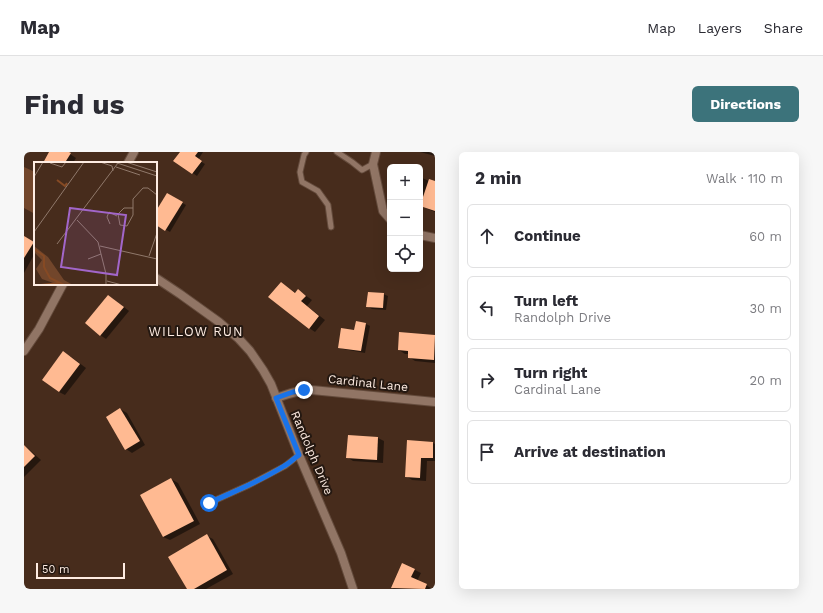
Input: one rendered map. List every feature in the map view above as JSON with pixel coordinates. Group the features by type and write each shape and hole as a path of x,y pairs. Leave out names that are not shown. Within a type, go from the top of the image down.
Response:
{"street":[{"path":"129,162 134,152"},
{"path":"376,152 373,164 382,211 387,216"},
{"path":"423,236 435,238"},
{"name":"Randolph Drive","path":"157,279 219,322 239,339 250,351 263,370 271,384 299,455 341,553 353,589"},
{"path":"24,351 39,329 62,285"},
{"name":"Cardinal Lane","path":"276,398 293,392 312,390 435,402"}],"lane":[{"path":"306,152 300,172 302,182 318,191 328,205 331,227"},
{"path":"337,152 362,170 373,164"},
{"path":"209,503 249,485 285,466 299,455"}],"shaded area":[{"path":"24,167 34,172 34,213 24,208"}],"building":[{"path":"49,152 71,153 66,161 68,162 44,162"},
{"path":"180,152 198,152 195,156 202,161 192,174 173,161"},
{"path":"429,179 435,181 435,211 423,207 423,197"},
{"path":"167,193 183,202 165,231 157,226 157,209"},
{"path":"24,236 34,242 24,258"},
{"path":"281,282 295,293 298,289 306,296 301,301 319,316 309,329 268,297"},
{"path":"368,292 384,293 383,308 366,307"},
{"path":"108,295 124,307 100,336 85,323"},
{"path":"356,321 366,323 361,351 338,348 341,328 354,330"},
{"path":"399,332 435,335 434,360 408,358 408,351 398,350"},
{"path":"63,351 80,364 59,392 42,380"},
{"path":"120,408 140,441 125,450 106,417"},
{"path":"348,435 378,437 377,460 346,458"},
{"path":"407,440 433,442 433,458 421,458 420,478 405,477"},
{"path":"24,445 35,456 24,467"},
{"path":"171,478 194,521 163,537 140,495"},
{"path":"207,534 227,570 194,589 187,589 168,557"},
{"path":"402,563 415,569 411,577 427,584 425,589 391,588"}],"district":[{"name":"WILLOW RUN","path":"196,331"}],"route":[{"path":"209,503 249,485 285,466 299,455 276,398 304,390"}]}
